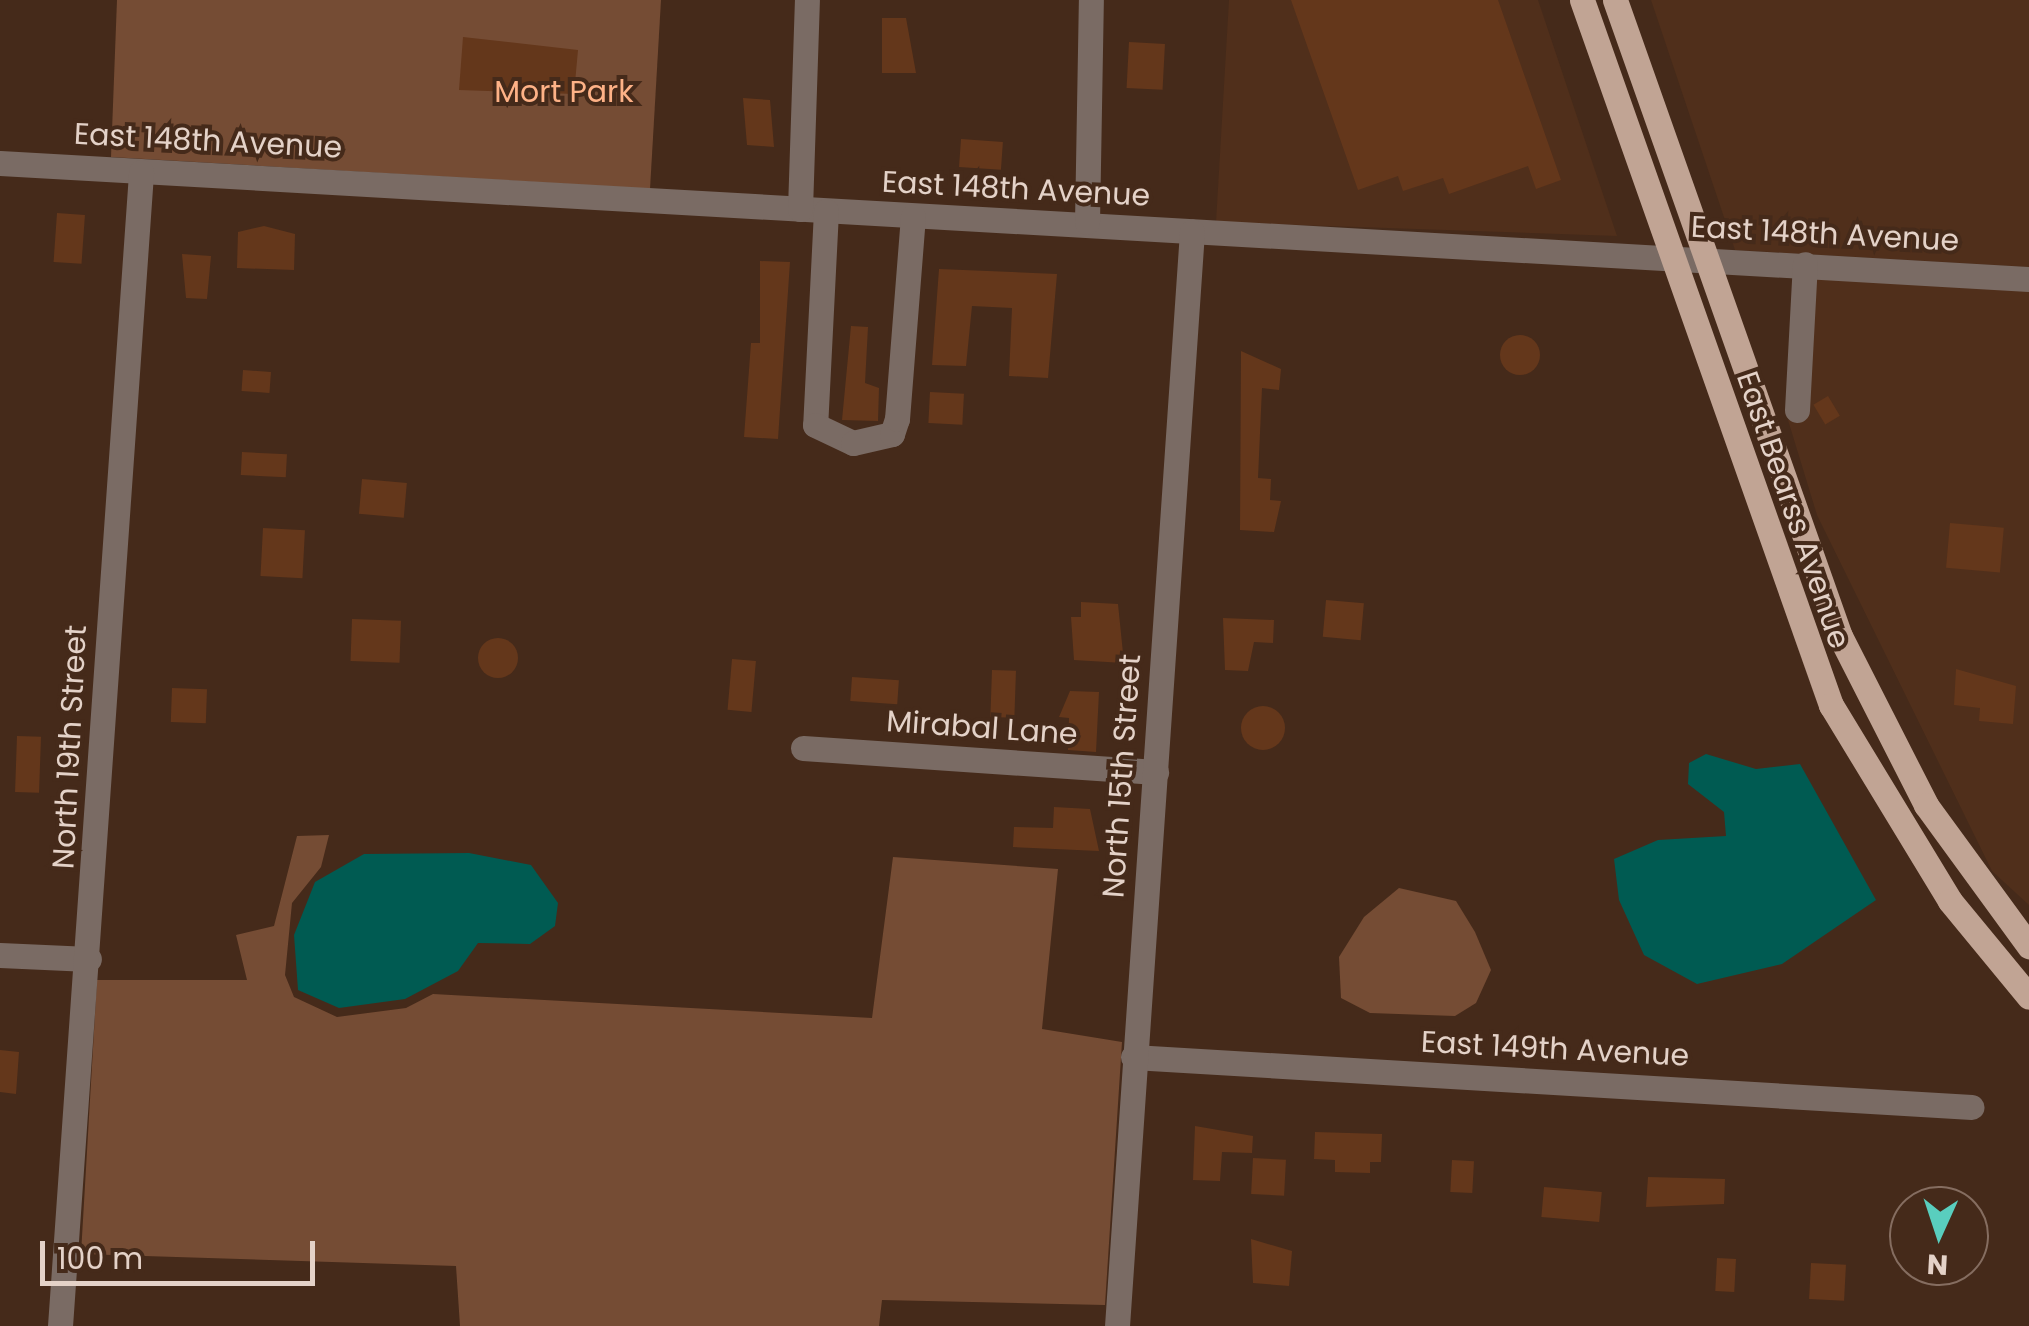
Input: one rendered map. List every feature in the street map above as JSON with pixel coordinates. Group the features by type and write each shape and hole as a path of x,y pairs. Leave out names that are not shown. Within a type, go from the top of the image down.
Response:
{"main road":[{"name":"East Bearss Avenue","path":"1582,0 1831,705 1950,901 2029,998"},
{"name":"East Bearss Avenue","path":"1616,0 1868,699 1964,864 2029,946"}],"street":[{"path":"807,0 814,425 853,443 892,434 897,418 913,217"},
{"path":"1087,222 1092,0"},
{"name":"East 148th Avenue","path":"0,164 913,217 1087,222 1192,232 2029,278"},
{"name":"North 19th Street","path":"60,1326 142,172"},
{"name":"North 15th Street","path":"1117,1326 1192,232"},
{"path":"1797,410 1805,264"},
{"name":"Mirabal Lane","path":"803,748 1156,772"},
{"path":"0,955 89,960"},
{"name":"East 149th Avenue","path":"1133,1057 1972,1107"}],"shaded area":[{"path":"1229,0 1538,0 1617,236 1216,222"},
{"path":"1651,0 2029,0 2029,267 1735,250"},
{"path":"1814,276 2029,289 2029,905 1992,871 1817,515 1788,420 1806,420"}],"green space":[{"name":"Mort Park","path":"117,0 661,0 650,189 111,157"},
{"path":"329,835 321,867 292,903 285,975 294,997 337,1017 406,1008 433,994 872,1018 893,857 1058,869 1042,1029 1122,1042 1105,1305 882,1300 879,1326 460,1326 456,1266 81,1254 97,980 247,980 236,935 274,926 297,836"},
{"path":"1399,888 1456,901 1475,932 1491,970 1476,1003 1455,1016 1370,1013 1341,998 1339,957 1364,917"}],"water":[{"path":"1706,754 1756,769 1800,764 1876,900 1782,964 1697,984 1644,955 1619,900 1614,859 1658,840 1726,836 1724,812 1688,784 1689,763"},
{"path":"469,853 531,865 558,903 555,926 530,944 478,943 458,971 405,999 339,1008 298,990 294,935 315,882 364,854"}],"building":[{"path":"1291,0 1498,0 1561,180 1536,189 1528,166 1449,194 1443,178 1403,191 1398,176 1358,190"},
{"path":"882,18 906,18 916,73 882,73"},
{"path":"463,37 578,50 574,94 459,90"},
{"path":"1129,42 1165,44 1163,90 1127,88"},
{"path":"743,98 770,100 774,147 747,145"},
{"path":"961,139 1003,142 1001,170 959,167"},
{"path":"57,213 85,215 82,264 54,262"},
{"path":"264,226 295,234 294,270 237,268 238,232"},
{"path":"182,254 211,256 207,299 186,298"},
{"path":"760,261 790,262 778,439 744,437 751,343 760,343"},
{"path":"939,269 1057,274 1048,378 1009,376 1012,308 972,306 966,366 932,365"},
{"path":"851,326 868,327 865,383 879,388 878,421 842,420"},
{"path":"1520,335 1534,341 1540,355 1534,369 1520,375 1506,369 1500,355 1506,341"},
{"path":"1241,351 1281,369 1279,390 1262,388 1258,478 1271,479 1270,500 1281,501 1274,532 1240,530"},
{"path":"243,370 271,372 269,393 242,391"},
{"path":"930,392 964,394 962,425 928,423"},
{"path":"1828,396 1840,416 1825,424 1813,405"},
{"path":"242,452 287,454 286,477 241,475"},
{"path":"362,479 407,483 404,518 359,514"},
{"path":"1950,523 2004,528 2000,573 1946,568"},
{"path":"263,528 305,530 302,578 260,576"},
{"path":"1326,600 1364,603 1361,640 1323,637"},
{"path":"1081,602 1118,604 1124,663 1074,660 1071,617 1081,617"},
{"path":"1223,618 1274,620 1273,643 1254,642 1248,671 1225,670"},
{"path":"352,619 401,621 400,663 351,661"},
{"path":"498,638 512,644 518,658 512,672 498,678 484,672 478,658 484,644"},
{"path":"732,659 756,661 751,712 728,710"},
{"path":"1956,669 2016,686 2013,724 1979,721 1980,708 1954,705"},
{"path":"992,670 1016,671 1014,718 990,717"},
{"path":"852,677 899,680 897,704 850,701"},
{"path":"172,688 207,689 206,723 171,722"},
{"path":"1070,691 1099,692 1096,752 1068,750 1069,718 1059,717"},
{"path":"1263,706 1279,712 1285,728 1279,744 1263,750 1247,744 1241,728 1247,712"},
{"path":"17,736 41,737 39,793 15,792"},
{"path":"1054,807 1090,809 1099,851 1013,847 1014,827 1053,828"},
{"path":"0,1050 19,1052 16,1094 0,1092"},
{"path":"1195,1126 1253,1136 1252,1153 1222,1152 1220,1181 1193,1180"},
{"path":"1315,1132 1382,1134 1381,1162 1370,1162 1370,1173 1335,1172 1335,1160 1314,1159"},
{"path":"1253,1158 1286,1160 1284,1196 1251,1194"},
{"path":"1452,1160 1474,1161 1472,1193 1450,1192"},
{"path":"1648,1177 1725,1179 1724,1204 1646,1207"},
{"path":"1544,1187 1602,1192 1599,1222 1541,1217"},
{"path":"1251,1239 1292,1251 1289,1286 1253,1283"},
{"path":"1717,1258 1736,1259 1734,1292 1715,1291"},
{"path":"1811,1263 1846,1265 1844,1301 1809,1299"}]}
